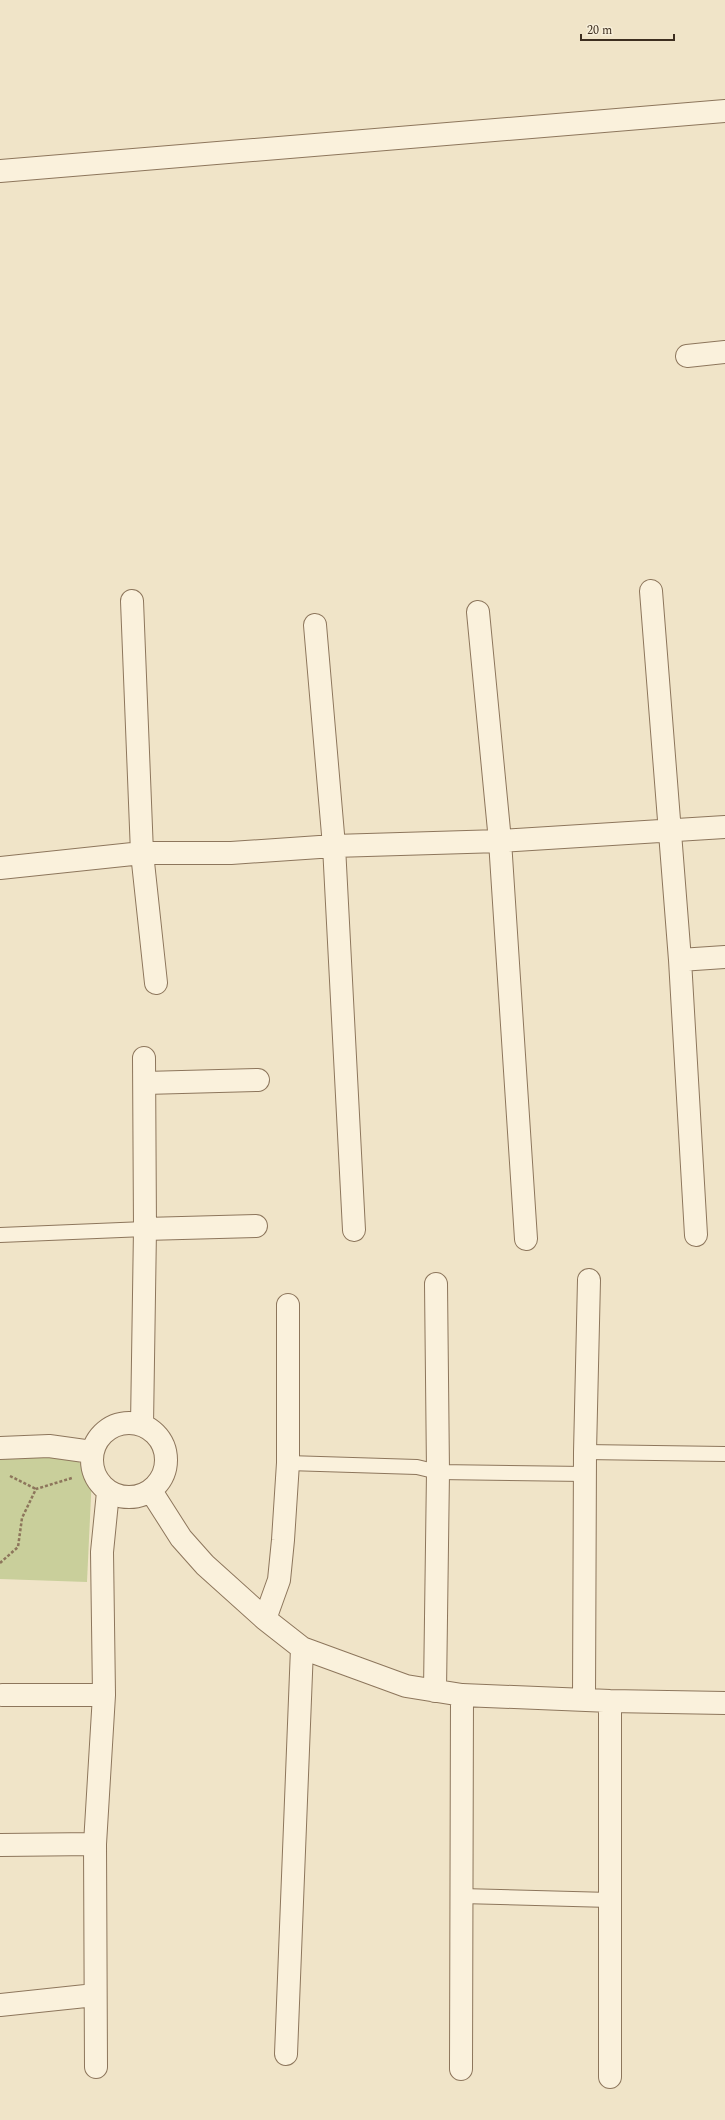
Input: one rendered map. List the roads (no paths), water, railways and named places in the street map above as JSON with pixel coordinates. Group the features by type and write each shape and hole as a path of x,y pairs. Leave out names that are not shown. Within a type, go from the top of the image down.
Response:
{"street":[{"path":"0,171 725,111"},
{"path":"687,356 725,352"},
{"path":"651,591 680,960 696,1235"},
{"path":"132,601 142,853 156,983"},
{"path":"478,612 500,841 526,1239"},
{"path":"315,625 334,846 354,1230"},
{"path":"0,868 142,853 231,853 334,846 500,841 725,827"},
{"path":"680,960 725,957"},
{"path":"142,1425 145,1229 144,1058"},
{"path":"145,1084 258,1080"},
{"path":"145,1229 256,1226"},
{"path":"584,1700 585,1452 589,1280"},
{"path":"435,1691 438,1472 436,1284"},
{"path":"266,1619 279,1580 288,1463 288,1305"},
{"path":"96,2067 96,1844 104,1695 102,1552 108,1492 92,1462 97,1441 105,1431 117,1424 130,1422 142,1425 156,1434 164,1448 167,1464 162,1479 151,1491 138,1497 123,1498 108,1492"},
{"path":"0,1448 49,1446 92,1462"},
{"path":"151,1491 181,1538 205,1565 266,1619 302,1648 406,1686 462,1695 610,1702 725,1703"},
{"path":"286,2054 302,1648"},
{"path":"2,1695 104,1695"},
{"path":"460,2069 462,1695"},
{"path":"610,1702 610,2077"},
{"path":"0,1845 96,1844"},
{"path":"0,2004 95,1994"}],"lane":[{"path":"0,1235 145,1229"},
{"path":"585,1452 725,1454"},
{"path":"288,1463 417,1467 438,1472 585,1474"},
{"path":"461,1896 610,1900"}]}
